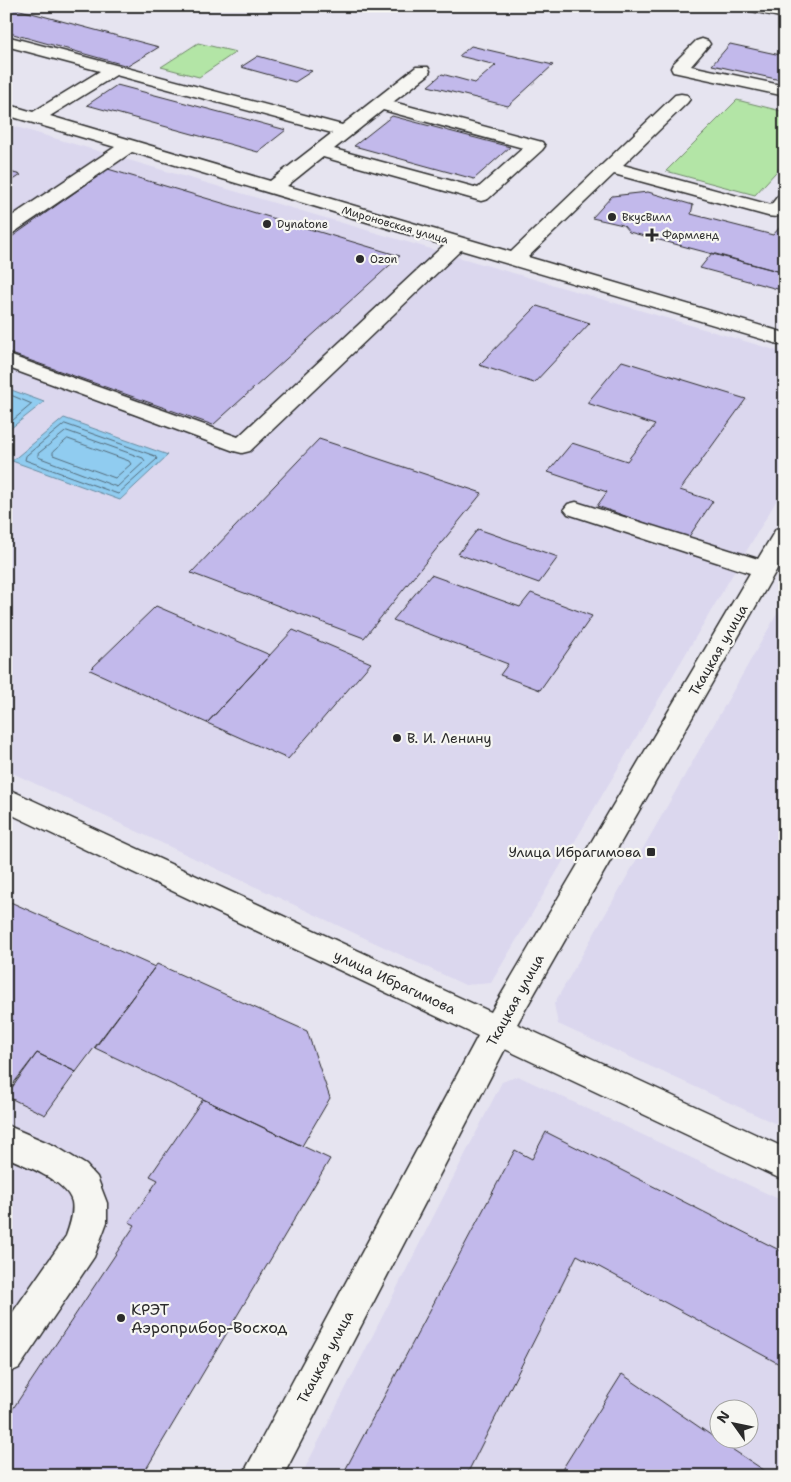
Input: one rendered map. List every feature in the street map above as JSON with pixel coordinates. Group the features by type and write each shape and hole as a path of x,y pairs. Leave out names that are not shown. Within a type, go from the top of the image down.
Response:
{"street":[{"path":"753,6 785,14"},
{"path":"6,41 345,131"},
{"path":"702,44 679,68 785,91"},
{"path":"36,118 113,70"},
{"path":"273,188 422,71"},
{"path":"514,260 681,99"},
{"path":"320,151 481,195 536,146 380,104"},
{"name":"Мироновская улица","path":"6,110 785,340"},
{"path":"6,229 129,146"},
{"path":"610,167 775,212 785,200"},
{"path":"6,360 242,446 457,243"},
{"path":"576,509 764,569"},
{"name":"Ткацкая улица","path":"262,1476 518,992 785,534"},
{"name":"улица Ибрагимова","path":"6,799 785,1165"},
{"path":"6,1140 66,1169 79,1179 88,1193 91,1210 89,1227 80,1245 6,1355"}],"shaded area":[{"path":"6,124 785,353 785,486 491,983 465,985 6,770"},
{"path":"785,600 785,1128 558,1024 554,1004"},
{"name":"КРЭТ Аэроприбор-Восход","path":"95,1048 330,1159 142,1476 6,1476 6,1096 45,1115"},
{"path":"518,1076 785,1202 785,1476 301,1476 502,1082"}],"green space":[{"path":"198,43 236,52 199,77 161,67"},
{"path":"737,100 785,112 785,162 755,195 666,171"}],"water":[{"path":"6,388 44,402 6,432"},
{"path":"64,418 168,455 120,500 12,461"}],"building":[{"path":"9,7 159,47 128,66 6,32 6,8"},
{"path":"730,44 785,56 785,81 712,65"},
{"path":"471,46 553,65 508,106 428,86 442,74 475,83 496,65 459,56"},
{"path":"258,56 312,71 295,82 241,67"},
{"path":"117,85 286,130 258,152 87,105"},
{"path":"392,116 510,147 474,179 354,146"},
{"path":"108,169 400,256 213,425 6,352 6,241"},
{"path":"6,171 21,175 6,185"},
{"path":"648,192 693,205 691,214 773,235 781,226 785,227 785,273 629,232 623,225 592,218 612,196"},
{"path":"712,253 785,273 785,291 700,268"},
{"path":"537,306 590,323 534,383 479,365"},
{"path":"622,361 746,399 680,490 713,501 688,538 597,506 607,492 548,472 572,443 627,461 655,425 587,403"},
{"path":"319,439 482,493 364,638 191,573"},
{"path":"478,529 558,557 539,583 458,554"},
{"path":"431,575 520,607 531,593 592,616 540,690 500,675 508,664 393,620"},
{"path":"156,606 270,655 207,723 90,670"},
{"path":"293,630 371,663 288,759 207,723"},
{"path":"6,900 155,967 76,1072 37,1053 6,1093"},
{"path":"157,964 307,1031 330,1098 302,1146 95,1048"},
{"path":"37,1053 76,1072 45,1115 6,1096"},
{"name":"КРЭТ Аэроприбор-Восход","path":"203,1099 330,1159 142,1476 6,1476 6,1419 135,1225 129,1222 158,1180 150,1176"},
{"path":"546,1132 785,1253 785,1367 577,1255 466,1476 342,1476 515,1150 532,1159"},
{"path":"622,1374 708,1433 708,1450 733,1450 773,1476 558,1476"}],"place":[{"name":"ВкусВилл","path":"612,217"},
{"name":"Dynatone","path":"267,224"},
{"name":"Фармленд","path":"652,235"},
{"name":"Ozon","path":"360,259"},
{"name":"В. И. Ленину","path":"397,738"},
{"name":"Улица Ибрагимова","path":"651,852"},
{"name":"КРЭТ Аэроприбор-Восход","path":"121,1318"}]}
